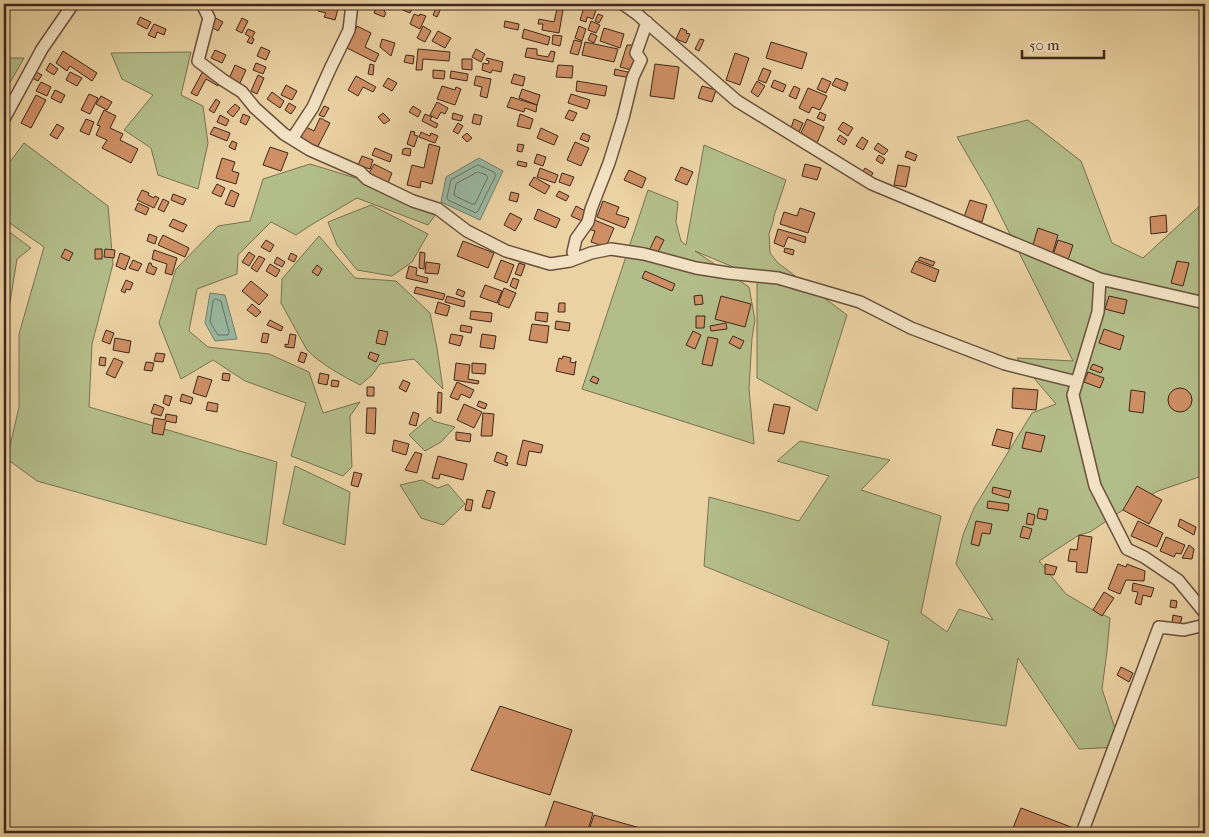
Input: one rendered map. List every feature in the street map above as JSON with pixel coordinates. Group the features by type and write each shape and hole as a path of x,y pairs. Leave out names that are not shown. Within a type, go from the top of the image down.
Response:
{"street":[{"path":"4,119 42,50 73,4"},
{"path":"207,4 204,8 209,18 198,61 242,92 255,108 284,134 310,150 360,172 367,179 413,201 438,209 467,231 506,251 550,264 570,261 591,253 611,249 644,254 696,268 778,278 860,302 911,328 1005,364 1077,382"},
{"path":"292,139 313,107 349,30 352,4"},
{"path":"623,4 737,101 872,184 1100,280 1205,303"},
{"path":"577,258 573,252 576,239 588,222 609,163 633,77 641,60 636,53 646,22"},
{"path":"1100,280 1098,312 1073,395 1095,486 1127,550 1144,558 1178,580 1205,613"},
{"path":"1082,833 1159,627 1184,630 1205,625"}],"green space":[{"path":"191,52 181,95 203,106 208,143 198,189 158,175 151,148 124,130 153,95 122,79 111,53"},
{"path":"4,58 24,58 4,93"},
{"path":"1028,120 1081,161 1112,243 1143,258 1205,201 1205,475 1158,491 1123,510 1090,532 1079,535 1039,561 1066,594 1110,618 1102,689 1121,747 1079,749 1018,658 1006,726 872,705 889,641 704,566 709,497 799,521 829,476 777,461 800,441 890,460 861,490 941,516 921,613 947,632 959,609 993,620 956,564 963,535 974,508 1032,413 1056,404 1017,358 1073,361 990,194 957,137"},
{"path":"24,143 108,206 113,264 92,344 89,407 277,462 266,545 37,481 7,459 19,407 19,334 44,247 4,219 4,170"},
{"path":"704,145 786,180 769,234 770,253 778,263 847,315 817,411 757,378 757,277 695,251 749,287 755,320 749,389 754,444 582,389 648,190 678,202 676,222 681,241 686,245"},
{"path":"310,164 372,183 436,214 428,225 357,198 296,235 271,222 238,255 237,274 197,289 189,331 208,347 269,354 309,372 323,413 360,402 350,416 352,467 343,476 291,456 306,403 245,381 213,360 181,379 159,323 176,269 218,226 250,221 263,179"},
{"path":"371,205 428,234 412,262 392,276 357,270 337,245 328,222"},
{"path":"4,228 31,248 17,259 8,315 4,314"},
{"path":"319,236 355,278 396,281 430,313 443,389 414,359 380,364 372,375 360,385 325,365 307,350 281,303 282,279"},
{"path":"430,417 433,421 455,427 441,442 425,451 409,435"},
{"path":"295,466 350,492 345,545 283,524"},
{"path":"422,480 438,488 448,484 465,504 443,525 421,518 400,485"}],"water":[{"path":"479,158 503,171 480,220 441,202 446,177"},
{"path":"210,293 225,295 237,339 215,341 205,323"}],"building":[{"path":"320,4 336,4 335,8 338,9 335,20 324,17 326,13 318,11"},
{"path":"394,4 405,4 413,7 410,13 393,6"},
{"path":"438,4 443,4 437,17 433,15"},
{"path":"585,4 598,4 593,19 587,17 586,22 580,20"},
{"path":"378,5 385,8 384,11 386,13 384,17 374,13"},
{"path":"557,9 563,10 559,33 542,30 543,24 538,24 539,19 554,22"},
{"path":"414,14 426,16 420,29 410,24"},
{"path":"598,14 603,16 599,23 595,21"},
{"path":"212,16 223,22 218,31 210,26"},
{"path":"140,17 151,22 147,29 137,24"},
{"path":"242,18 248,21 242,33 236,30"},
{"path":"505,21 519,24 518,30 504,27"},
{"path":"591,21 600,25 596,33 588,30"},
{"path":"154,24 166,29 164,35 157,32 155,38 148,35"},
{"path":"357,26 371,33 365,47 379,54 375,62 347,48"},
{"path":"423,26 431,31 425,42 417,38"},
{"path":"579,26 586,29 582,41 575,38"},
{"path":"604,28 624,34 620,48 600,41"},
{"path":"681,28 690,34 686,43 676,39"},
{"path":"248,29 255,32 252,44 247,42 250,37 245,34"},
{"path":"524,29 550,37 548,45 522,38"},
{"path":"438,31 451,38 445,48 432,41"},
{"path":"591,33 597,36 594,43 588,40"},
{"path":"553,35 562,36 560,46 552,44"},
{"path":"382,39 395,43 391,56 380,47"},
{"path":"700,39 704,40 699,51 695,49"},
{"path":"574,40 582,42 578,55 570,53"},
{"path":"585,42 618,49 614,62 582,55"},
{"path":"771,42 807,53 802,69 766,58"},
{"path":"627,45 634,45 631,57 639,59 635,71 620,67"},
{"path":"261,47 270,51 266,60 257,56"},
{"path":"527,48 537,49 537,55 548,57 551,51 555,52 553,62 525,57"},
{"path":"418,49 450,52 449,61 423,59 422,70 416,70"},
{"path":"476,49 485,54 481,62 472,57"},
{"path":"215,50 226,55 222,63 211,58"},
{"path":"63,51 97,73 92,81 70,66 67,71 56,63"},
{"path":"735,53 749,58 740,85 726,80"},
{"path":"406,55 414,56 413,64 404,62"},
{"path":"487,58 503,62 501,72 492,70 491,73 482,70 483,63 488,64"},
{"path":"462,59 472,59 472,70 462,69"},
{"path":"50,63 58,69 54,75 46,70"},
{"path":"256,63 266,67 263,74 253,70"},
{"path":"370,64 374,65 373,75 368,74"},
{"path":"655,64 679,67 674,99 650,96"},
{"path":"235,65 246,70 239,85 228,81"},
{"path":"558,65 573,66 572,78 556,77"},
{"path":"763,68 771,71 766,83 758,80"},
{"path":"615,69 632,73 631,78 614,75"},
{"path":"433,70 445,71 444,79 433,78"},
{"path":"203,71 220,81 218,86 206,79 197,96 191,93"},
{"path":"451,71 468,74 467,81 450,78"},
{"path":"36,72 42,75 38,81 32,78"},
{"path":"70,72 82,78 77,86 66,80"},
{"path":"514,74 525,77 523,86 511,83"},
{"path":"258,75 264,78 257,94 251,91"},
{"path":"356,76 376,87 373,92 363,87 358,96 348,90"},
{"path":"476,76 491,79 487,98 480,96 482,87 474,85"},
{"path":"388,78 397,83 392,91 383,86"},
{"path":"822,78 831,82 826,93 817,89"},
{"path":"836,78 848,83 845,91 832,85"},
{"path":"774,80 786,85 783,92 771,87"},
{"path":"577,81 607,86 605,96 576,91"},
{"path":"757,81 765,86 758,97 751,92"},
{"path":"41,82 51,87 47,96 36,91"},
{"path":"286,85 297,91 292,100 281,95"},
{"path":"442,86 455,90 456,87 461,89 455,105 437,99"},
{"path":"702,86 716,90 712,102 698,98"},
{"path":"794,86 800,89 796,99 789,96"},
{"path":"808,88 827,96 820,110 812,107 809,113 799,108"},
{"path":"522,89 540,95 537,105 519,98"},
{"path":"55,90 65,95 61,103 51,98"},
{"path":"272,92 284,101 280,108 267,99"},
{"path":"89,94 98,98 90,114 81,110"},
{"path":"571,94 590,100 587,109 568,103"},
{"path":"36,95 46,100 31,128 21,123"},
{"path":"101,96 112,102 107,110 96,104"},
{"path":"511,97 537,105 536,112 525,108 524,112 507,107"},
{"path":"216,99 220,102 214,113 209,110"},
{"path":"437,102 448,108 445,114 441,112 437,119 430,115"},
{"path":"289,103 296,107 291,114 285,110"},
{"path":"235,104 240,108 233,117 227,112"},
{"path":"324,106 329,108 324,117 319,115"},
{"path":"413,106 421,111 418,117 409,112"},
{"path":"104,110 116,116 110,128 123,134 120,140 138,149 131,163 102,148 107,140 96,135 100,126 97,125"},
{"path":"569,110 577,113 573,121 565,118"},
{"path":"820,112 826,115 824,121 817,118"},
{"path":"383,113 390,120 384,124 378,117"},
{"path":"453,113 463,116 461,121 452,119"},
{"path":"243,114 250,117 246,125 240,122"},
{"path":"425,114 432,117 430,120 438,124 436,128 422,121"},
{"path":"474,114 482,116 480,125 472,123"},
{"path":"520,114 533,119 530,129 517,126"},
{"path":"220,115 229,120 226,126 217,122"},
{"path":"320,118 330,123 317,148 298,138 304,126 314,131"},
{"path":"86,119 94,122 89,135 80,131"},
{"path":"794,119 803,123 799,132 791,128"},
{"path":"807,119 824,127 817,143 800,135"},
{"path":"843,122 853,128 848,136 838,129"},
{"path":"458,123 463,126 458,134 453,131"},
{"path":"57,124 64,128 57,139 50,135"},
{"path":"214,127 230,133 227,141 210,134"},
{"path":"541,128 558,136 554,145 537,138"},
{"path":"411,131 415,132 414,135 418,136 414,147 407,144"},
{"path":"421,132 430,136 431,133 438,136 435,143 419,137"},
{"path":"467,133 472,138 467,142 462,137"},
{"path":"583,133 590,136 588,142 580,139"},
{"path":"840,135 847,140 844,145 837,140"},
{"path":"862,137 868,141 863,150 856,146"},
{"path":"232,141 237,143 235,150 229,147"},
{"path":"575,142 589,148 581,166 567,160"},
{"path":"878,143 888,150 884,155 874,149"},
{"path":"429,144 440,147 432,184 421,181 420,188 407,185 412,165 424,168"},
{"path":"518,144 524,145 522,152 517,151"},
{"path":"270,147 288,153 281,171 263,165"},
{"path":"375,148 392,155 390,162 372,155"},
{"path":"405,148 411,149 410,156 402,154"},
{"path":"907,151 917,155 915,161 905,157"},
{"path":"537,154 546,157 543,166 534,163"},
{"path":"879,155 885,159 882,164 876,160"},
{"path":"362,156 373,160 370,169 358,165"},
{"path":"222,158 235,162 232,171 239,173 236,184 216,178"},
{"path":"518,161 527,163 526,167 517,165"},
{"path":"374,164 392,173 388,183 418,197 367,177"},
{"path":"805,164 821,168 817,180 802,176"},
{"path":"898,165 910,167 906,187 894,185"},
{"path":"681,167 693,172 687,185 675,180"},
{"path":"540,168 558,175 555,183 537,177"},
{"path":"865,168 873,173 870,178 862,173"},
{"path":"629,170 646,178 642,188 624,180"},
{"path":"562,173 574,177 570,186 559,182"},
{"path":"534,177 550,186 545,194 529,185"},
{"path":"217,184 225,188 221,197 212,193"},
{"path":"142,190 154,198 155,196 159,198 154,208 137,200"},
{"path":"231,190 239,194 234,207 225,204"},
{"path":"559,191 569,196 566,201 556,196"},
{"path":"511,192 519,194 517,202 509,200"},
{"path":"173,194 186,199 183,205 171,200"},
{"path":"163,199 169,202 164,212 158,209"},
{"path":"970,200 987,205 982,222 964,217"},
{"path":"603,201 619,207 616,214 629,218 625,228 597,217"},
{"path":"138,203 149,208 146,215 135,210"},
{"path":"576,206 589,213 584,222 571,216"},
{"path":"800,208 815,213 808,233 780,224 784,212 797,216"},
{"path":"538,209 560,219 556,228 534,219"},
{"path":"510,213 522,219 515,231 504,225"},
{"path":"1166,215 1167,232 1151,234 1150,217"},
{"path":"173,219 187,225 183,232 169,226"},
{"path":"592,219 614,228 606,247 591,242 595,231 588,229"},
{"path":"1038,228 1058,235 1052,255 1032,248"},
{"path":"778,229 806,237 805,243 788,237 784,247 774,243"},
{"path":"149,234 157,237 155,244 147,241"},
{"path":"163,235 189,248 185,257 158,245"},
{"path":"656,236 664,240 658,252 650,249"},
{"path":"266,240 274,245 270,252 261,247"},
{"path":"1058,240 1073,245 1068,260 1053,255"},
{"path":"463,241 494,253 488,268 457,256"},
{"path":"785,248 794,250 793,255 784,252"},
{"path":"65,249 73,253 69,261 61,257"},
{"path":"95,249 102,249 102,259 95,259"},
{"path":"105,249 115,250 114,258 104,257"},
{"path":"154,250 177,258 172,275 165,273 167,264 152,259"},
{"path":"249,252 255,256 249,266 242,262"},
{"path":"420,252 425,253 424,269 419,268"},
{"path":"120,253 130,257 125,270 116,266"},
{"path":"291,253 297,256 294,262 288,259"},
{"path":"259,256 265,259 257,272 251,268"},
{"path":"277,257 285,262 282,267 274,263"},
{"path":"920,257 935,262 933,266 918,260"},
{"path":"133,260 142,264 138,271 129,268"},
{"path":"501,260 514,265 507,283 494,278"},
{"path":"916,261 939,270 935,282 911,272"},
{"path":"1177,261 1189,263 1183,286 1171,283"},
{"path":"426,262 440,264 438,274 425,273"},
{"path":"149,263 157,268 154,275 146,272"},
{"path":"519,263 525,265 521,276 515,274"},
{"path":"270,264 280,270 276,277 266,271"},
{"path":"317,265 322,269 318,276 312,272"},
{"path":"409,266 417,268 416,275 428,278 427,283 406,278"},
{"path":"645,271 675,284 672,291 642,278"},
{"path":"513,278 519,280 516,289 510,286"},
{"path":"126,280 133,283 130,290 126,289 125,293 121,291"},
{"path":"251,281 268,295 259,305 242,291"},
{"path":"485,285 502,291 497,303 480,297"},
{"path":"416,287 445,294 443,300 414,293"},
{"path":"504,288 516,293 509,308 498,304"},
{"path":"458,289 465,292 463,297 456,294"},
{"path":"702,295 703,304 695,305 694,296"},
{"path":"447,296 465,301 464,307 445,302"},
{"path":"721,296 751,304 745,327 715,319"},
{"path":"1109,296 1127,300 1124,314 1105,309"},
{"path":"438,302 450,306 447,316 435,313"},
{"path":"559,303 565,303 565,312 558,312"},
{"path":"252,304 261,312 256,317 247,310"},
{"path":"471,311 492,313 491,322 470,319"},
{"path":"536,312 548,313 547,322 535,320"},
{"path":"696,316 705,316 704,328 696,328"},
{"path":"270,320 283,327 281,331 267,325"},
{"path":"556,321 570,323 569,331 555,329"},
{"path":"726,323 727,329 711,331 710,326"},
{"path":"532,324 549,326 547,343 529,340"},
{"path":"461,325 472,327 471,333 460,331"},
{"path":"1104,329 1124,336 1120,350 1099,343"},
{"path":"106,330 114,333 110,344 102,341"},
{"path":"379,330 388,332 385,345 376,343"},
{"path":"693,331 701,335 695,349 686,345"},
{"path":"263,333 269,334 267,343 261,342"},
{"path":"290,334 296,335 294,348 285,347 285,344 288,345"},
{"path":"451,334 463,336 460,346 449,343"},
{"path":"482,334 496,336 494,349 480,347"},
{"path":"733,336 744,341 740,349 729,343"},
{"path":"708,337 718,339 712,366 702,364"},
{"path":"115,338 131,341 129,353 113,350"},
{"path":"301,352 307,354 304,363 298,361"},
{"path":"370,352 379,355 376,362 368,358"},
{"path":"156,353 165,354 163,362 154,361"},
{"path":"563,356 571,358 570,362 575,363 576,361 574,375 556,371 559,358 562,359"},
{"path":"100,357 106,358 105,366 99,365"},
{"path":"114,358 123,362 115,378 106,374"},
{"path":"146,362 154,363 152,371 144,370"},
{"path":"456,363 470,365 468,379 479,381 478,384 454,380"},
{"path":"472,363 486,364 485,374 472,373"},
{"path":"1093,364 1103,368 1101,373 1090,369"},
{"path":"1088,372 1104,378 1100,388 1084,382"},
{"path":"223,373 230,374 229,381 222,380"},
{"path":"320,373 329,375 327,385 318,383"},
{"path":"198,376 212,380 206,397 193,393"},
{"path":"593,376 599,379 597,384 590,381"},
{"path":"332,380 339,381 338,387 331,386"},
{"path":"403,380 410,383 406,392 399,388"},
{"path":"457,382 474,390 470,398 461,394 458,400 450,397"},
{"path":"367,387 374,387 374,396 367,396"},
{"path":"1013,388 1038,390 1036,410 1012,408"},
{"path":"1180,388 1189,391 1192,400 1189,409 1180,412 1171,409 1168,400 1171,391"},
{"path":"1131,390 1145,392 1143,413 1129,411"},
{"path":"438,392 442,393 441,413 437,413"},
{"path":"182,394 193,398 191,404 180,401"},
{"path":"165,395 172,397 169,406 163,403"},
{"path":"479,401 487,404 485,409 477,406"},
{"path":"208,402 218,404 217,412 206,410"},
{"path":"154,404 164,408 161,416 151,413"},
{"path":"464,404 482,412 474,428 457,420"},
{"path":"774,404 790,407 784,434 768,431"},
{"path":"367,408 376,408 375,434 366,433"},
{"path":"413,412 419,414 416,426 409,424"},
{"path":"483,413 494,414 492,436 481,436"},
{"path":"166,414 177,416 176,423 166,421 163,435 152,433 154,418 165,420"},
{"path":"997,429 1013,433 1009,449 992,445"},
{"path":"456,432 471,434 470,442 456,440"},
{"path":"1026,432 1045,436 1041,452 1022,448"},
{"path":"394,440 409,444 406,455 392,451"},
{"path":"523,440 543,445 541,453 529,451 526,466 517,464"},
{"path":"415,452 422,454 417,473 405,470"},
{"path":"497,452 507,456 505,462 508,463 507,466 494,461"},
{"path":"438,456 467,464 463,480 440,474 439,479 432,478"},
{"path":"354,472 362,474 358,487 351,485"},
{"path":"1137,486 1162,500 1149,524 1123,510"},
{"path":"993,487 1011,491 1009,498 992,493"},
{"path":"487,490 495,492 490,509 482,507"},
{"path":"467,499 473,500 471,511 465,510"},
{"path":"988,501 1009,504 1008,511 987,508"},
{"path":"1039,508 1048,510 1046,520 1037,518"},
{"path":"1028,513 1035,515 1033,525 1026,524"},
{"path":"1180,519 1196,527 1194,535 1178,526"},
{"path":"976,521 992,524 990,534 982,533 979,546 971,544"},
{"path":"1138,521 1163,533 1157,547 1131,536"},
{"path":"1023,526 1032,529 1029,539 1020,537"},
{"path":"1079,535 1092,537 1087,573 1076,572 1077,562 1068,561 1070,549 1077,550"},
{"path":"1166,537 1185,545 1181,554 1176,553 1174,557 1160,551"},
{"path":"1189,545 1194,549 1192,559 1182,558"},
{"path":"1045,564 1057,567 1054,575 1045,574"},
{"path":"1118,564 1126,567 1127,564 1145,571 1144,581 1126,580 1120,594 1108,589"},
{"path":"1133,583 1154,588 1151,597 1143,595 1141,605 1135,603 1138,592 1132,591"},
{"path":"1104,592 1114,598 1102,616 1093,610"},
{"path":"1171,600 1177,601 1176,608 1170,607"},
{"path":"1173,615 1182,617 1180,625 1172,623"},
{"path":"1121,667 1133,673 1129,682 1117,675"},
{"path":"500,706 572,730 550,795 471,770"},
{"path":"554,801 593,813 587,833 543,833"},
{"path":"1021,808 1079,830 1078,833 1011,833"},
{"path":"594,815 658,833 588,833"}]}
